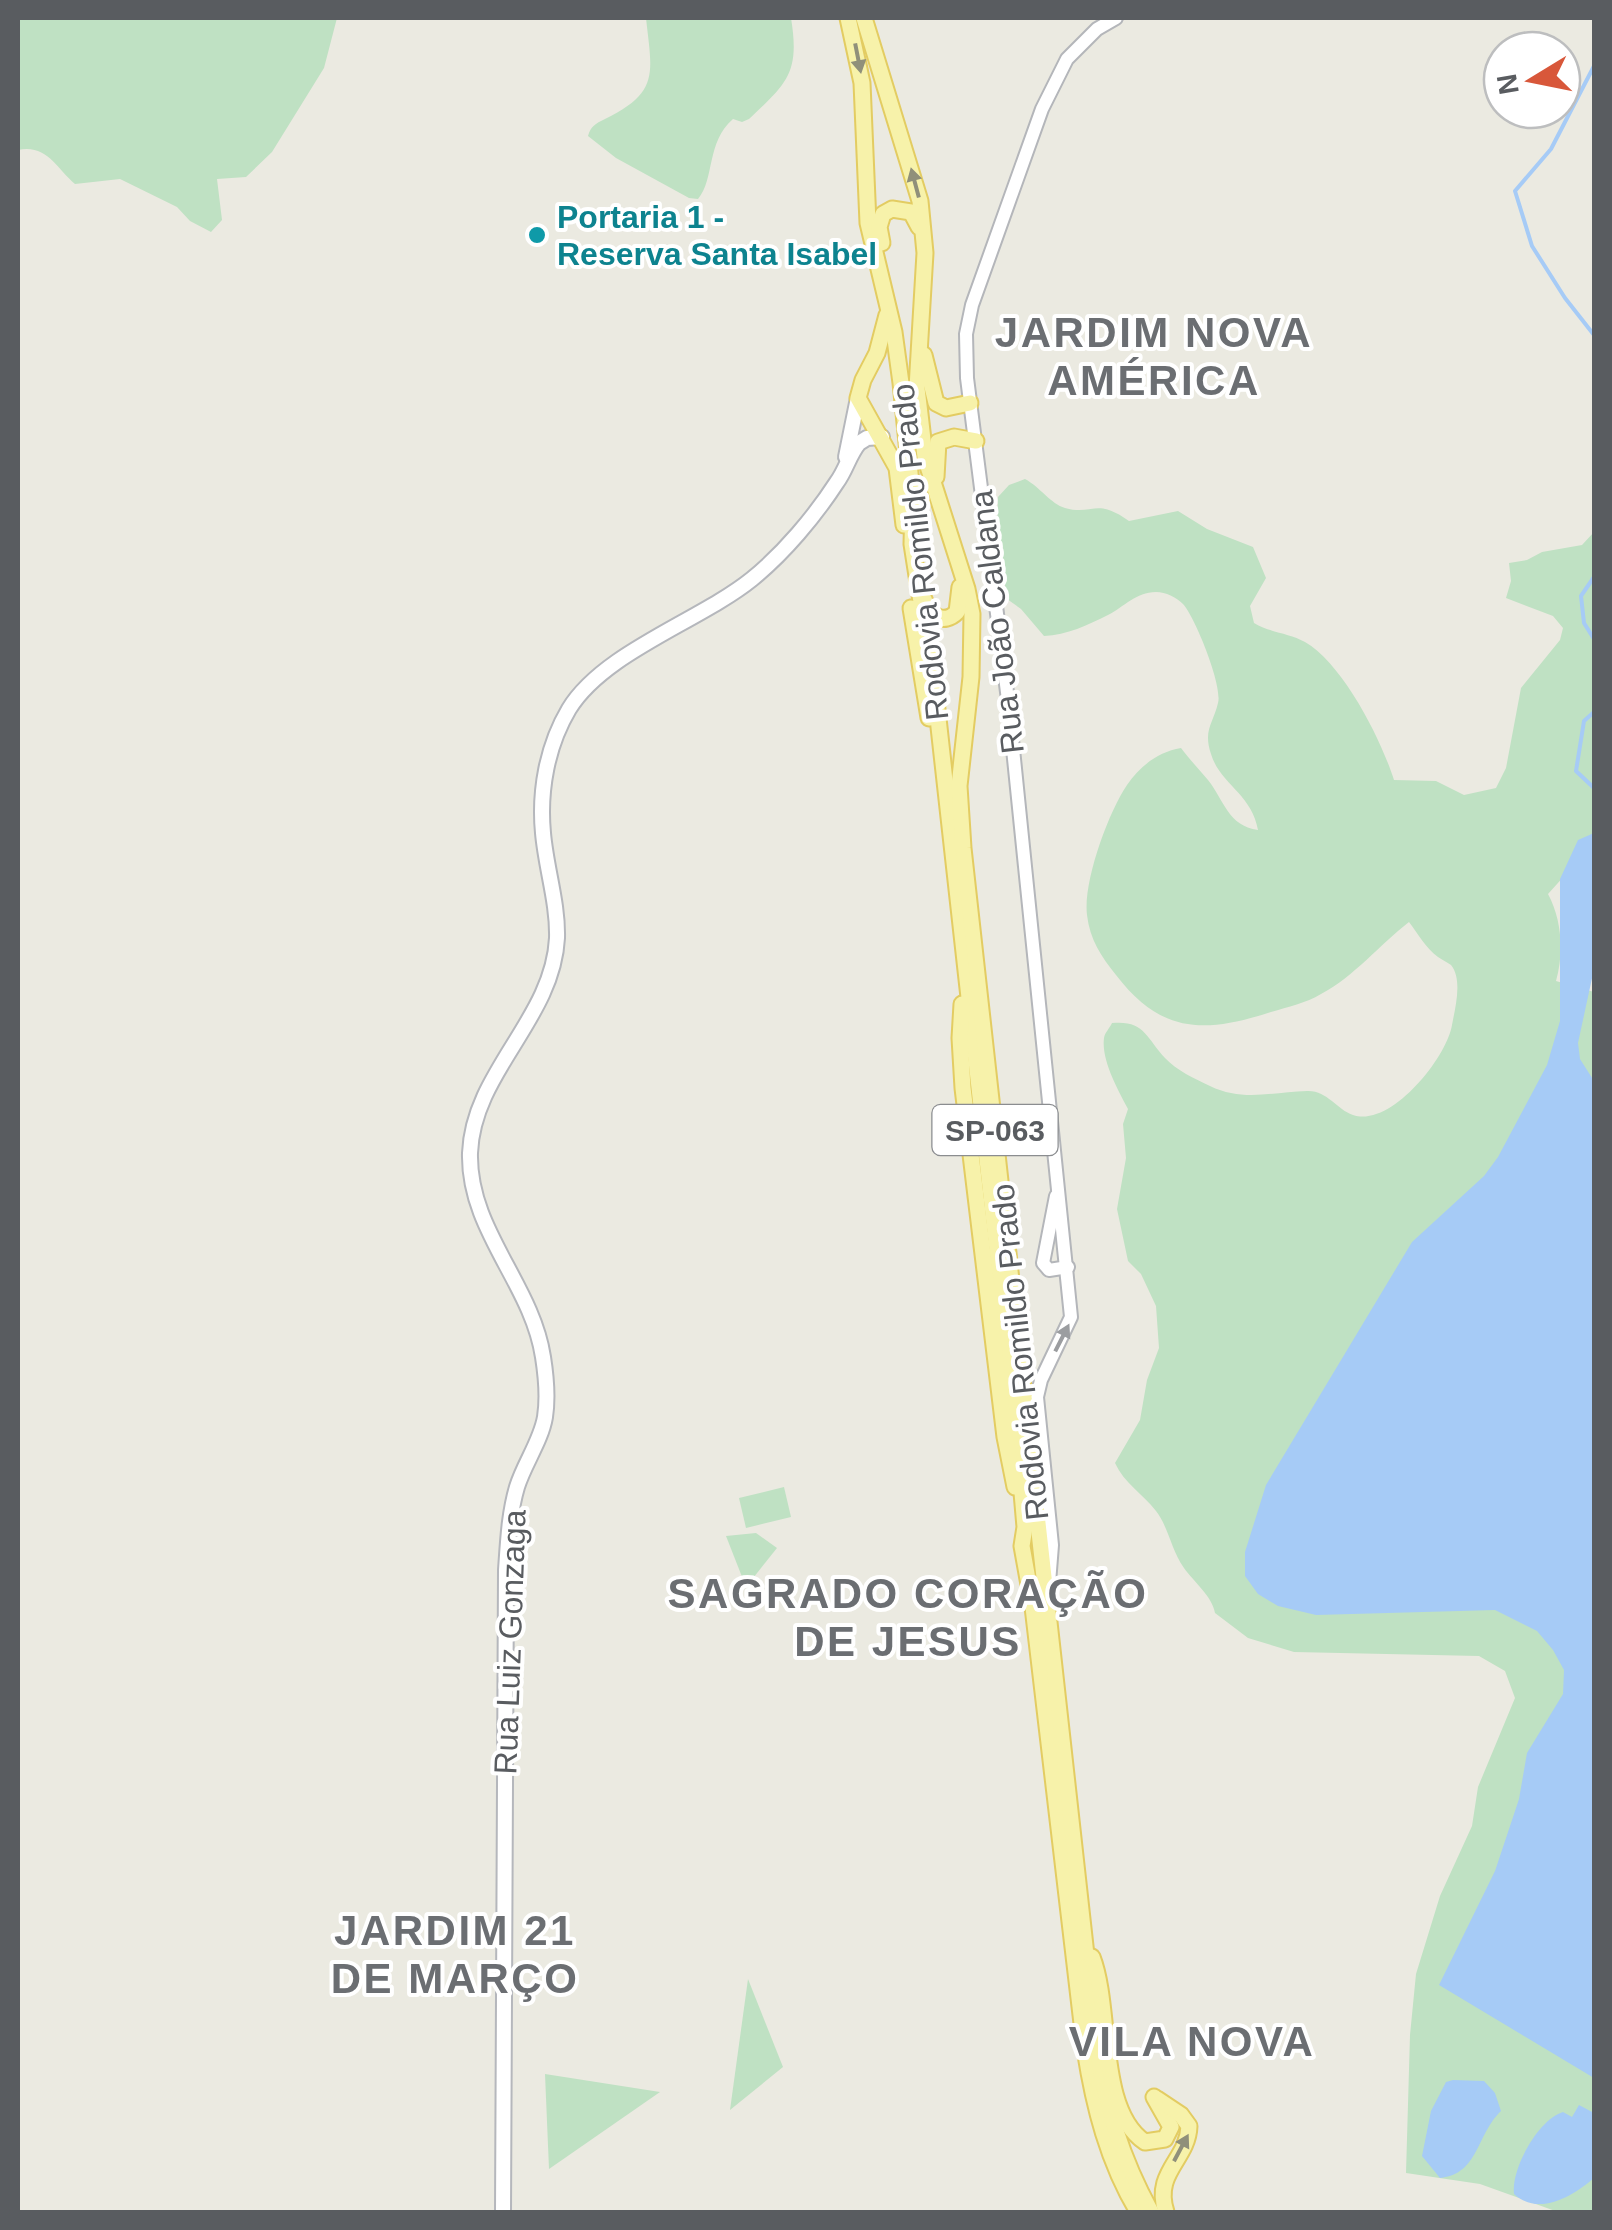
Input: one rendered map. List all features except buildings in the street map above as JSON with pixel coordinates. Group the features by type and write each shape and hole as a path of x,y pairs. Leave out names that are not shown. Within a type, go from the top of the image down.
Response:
{"main road":[{"name":"Rodovia Romildo Prado","path":"848,18 862,83 868,223 894,332 901,383 913,502 908,539 941,739 1015,1412 1025,1527 1022,1546 1033,1607 1090,2082 1110,2156 1138,2212"},
{"name":"Rodovia Romildo Prado","path":"864,18 916,182 922,216 923,265 917,388 925,458 972,614 972,677 960,758 960,810 1096,2045 1106,2103 1130,2173 1151,2212"},
{"path":"970,403 946,408 934,399 924,354 923,265 918,225 911,212 892,209 883,214 878,226 888,273 888,315 878,353 858,398 897,468 908,539 924,603 940,619 954,616 960,604 960,580 936,500 938,442 954,437 976,441"},
{"name":"Rua Luiz Gonzaga","path":"845,468 858,398"},
{"name":"Rua Luiz Gonzaga","path":"503,2212 506,1570 512,1508 524,1465 545,1420 546,1386 532,1314 486,1229 478,1206 470,1152 486,1094 547,988 557,938 543,832 546,766 579,695 603,672 753,578 798,532 836,484 853,450 863,440 882,437"},
{"path":"1084,1937 1100,1976 1108,2050 1123,2116 1145,2142 1165,2138 1171,2128 1154,2097 1181,2114 1189,2126 1188,2140 1162,2186 1166,2212"}],"street":[{"name":"Rua João Caldana","path":"1047,1604 1052,1545 1037,1396 1071,1317 1068,1267 1042,1052 1008,700 970,403 966,334 972,306 1042,109 1067,59 1098,29 1116,18"},
{"path":"1059,1183 1043,1264 1049,1270 1068,1267"}],"green space":[{"path":"18,18 337,18 324,68 272,152 246,177 217,179 222,220 211,232 190,221 177,207 120,179 75,184 44,154 18,150"},
{"path":"646,18 791,18 794,52 788,76 749,119 733,119 724,128 698,199 689,198 616,158 588,136 594,126 623,109 644,90 650,67"},
{"path":"1025,479 1065,508 1101,508 1129,521 1178,511 1207,529 1253,547 1266,578 1250,606 1254,623 1305,642 1333,667 1370,724 1394,780 1436,781 1464,795 1496,788 1506,768 1521,688 1560,640 1563,628 1553,616 1506,598 1511,581 1509,563 1582,545 1594,532 1594,861 1566,874 1548,894 1560,937 1556,981 1594,992 1594,2212 1558,2212 1480,2184 1406,2173 1416,1974 1440,1896 1472,1826 1478,1787 1515,1698 1505,1671 1479,1656 1294,1652 1248,1638 1215,1613 1207,1595 1180,1561 1160,1518 1115,1463 1140,1420 1147,1380 1159,1348 1156,1306 1141,1274 1128,1261 1117,1209 1126,1158 1123,1124 1128,1109 1105,1056 1104,1038 1112,1023 1138,1027 1175,1066 1222,1091 1246,1095 1314,1091 1353,1115 1368,1116 1400,1101 1440,1054 1455,1011 1455,971 1430,949 1409,922 1333,987 1297,1004 1248,1019 1226,1024 1186,1024 1168,1019 1133,995 1101,954 1087,915 1093,867 1105,830 1127,785 1157,756 1181,748 1233,818 1258,830 1249,807 1211,754 1208,733 1218,703 1216,682 1201,637 1183,604 1167,594 1149,593 1085,626 1044,636 1007,599 997,531 998,497 1009,485"},
{"path":"784,1487 791,1517 746,1528 739,1498"},
{"path":"756,1533 777,1548 746,1587 726,1536"},
{"path":"748,1979 783,2067 730,2110"},
{"path":"545,2074 660,2092 549,2169"}],"water":[{"path":"1594,833 1594,969 1578,1043 1580,1059 1594,1081 1594,2078 1439,1985 1495,1871 1519,1799 1527,1753 1563,1694 1564,1670 1553,1650 1537,1631 1495,1610 1316,1615 1278,1606 1258,1594 1245,1576 1245,1552 1266,1485 1412,1242 1484,1176 1547,1065 1560,1021 1560,879 1578,840"},
{"path":"1484,2081 1495,2093 1501,2111 1470,2161 1453,2175 1440,2178 1422,2156 1431,2111 1446,2082"},
{"path":"1579,2105 1594,2113 1594,2178 1556,2201 1524,2201 1514,2194 1514,2183 1528,2146 1554,2116 1563,2112 1572,2117"}],"waterway":[{"path":"1594,66 1551,149 1515,191 1532,246 1594,335"},
{"path":"1594,577 1581,596 1584,623 1594,639"},
{"path":"1594,712 1584,721 1576,771 1594,788"}],"place":[{"name":"Portaria 1 - Reserva Santa Isabel","path":"537,235"}],"district":[{"name":"JARDIM NOVA AMÉRICA","path":"1154,356"},
{"name":"SAGRADO CORAÇÃO DE JESUS","path":"908,1617"},
{"name":"JARDIM 21 DE MARÇO","path":"455,1954"},
{"name":"VILA NOVA","path":"1192,2041"}]}
